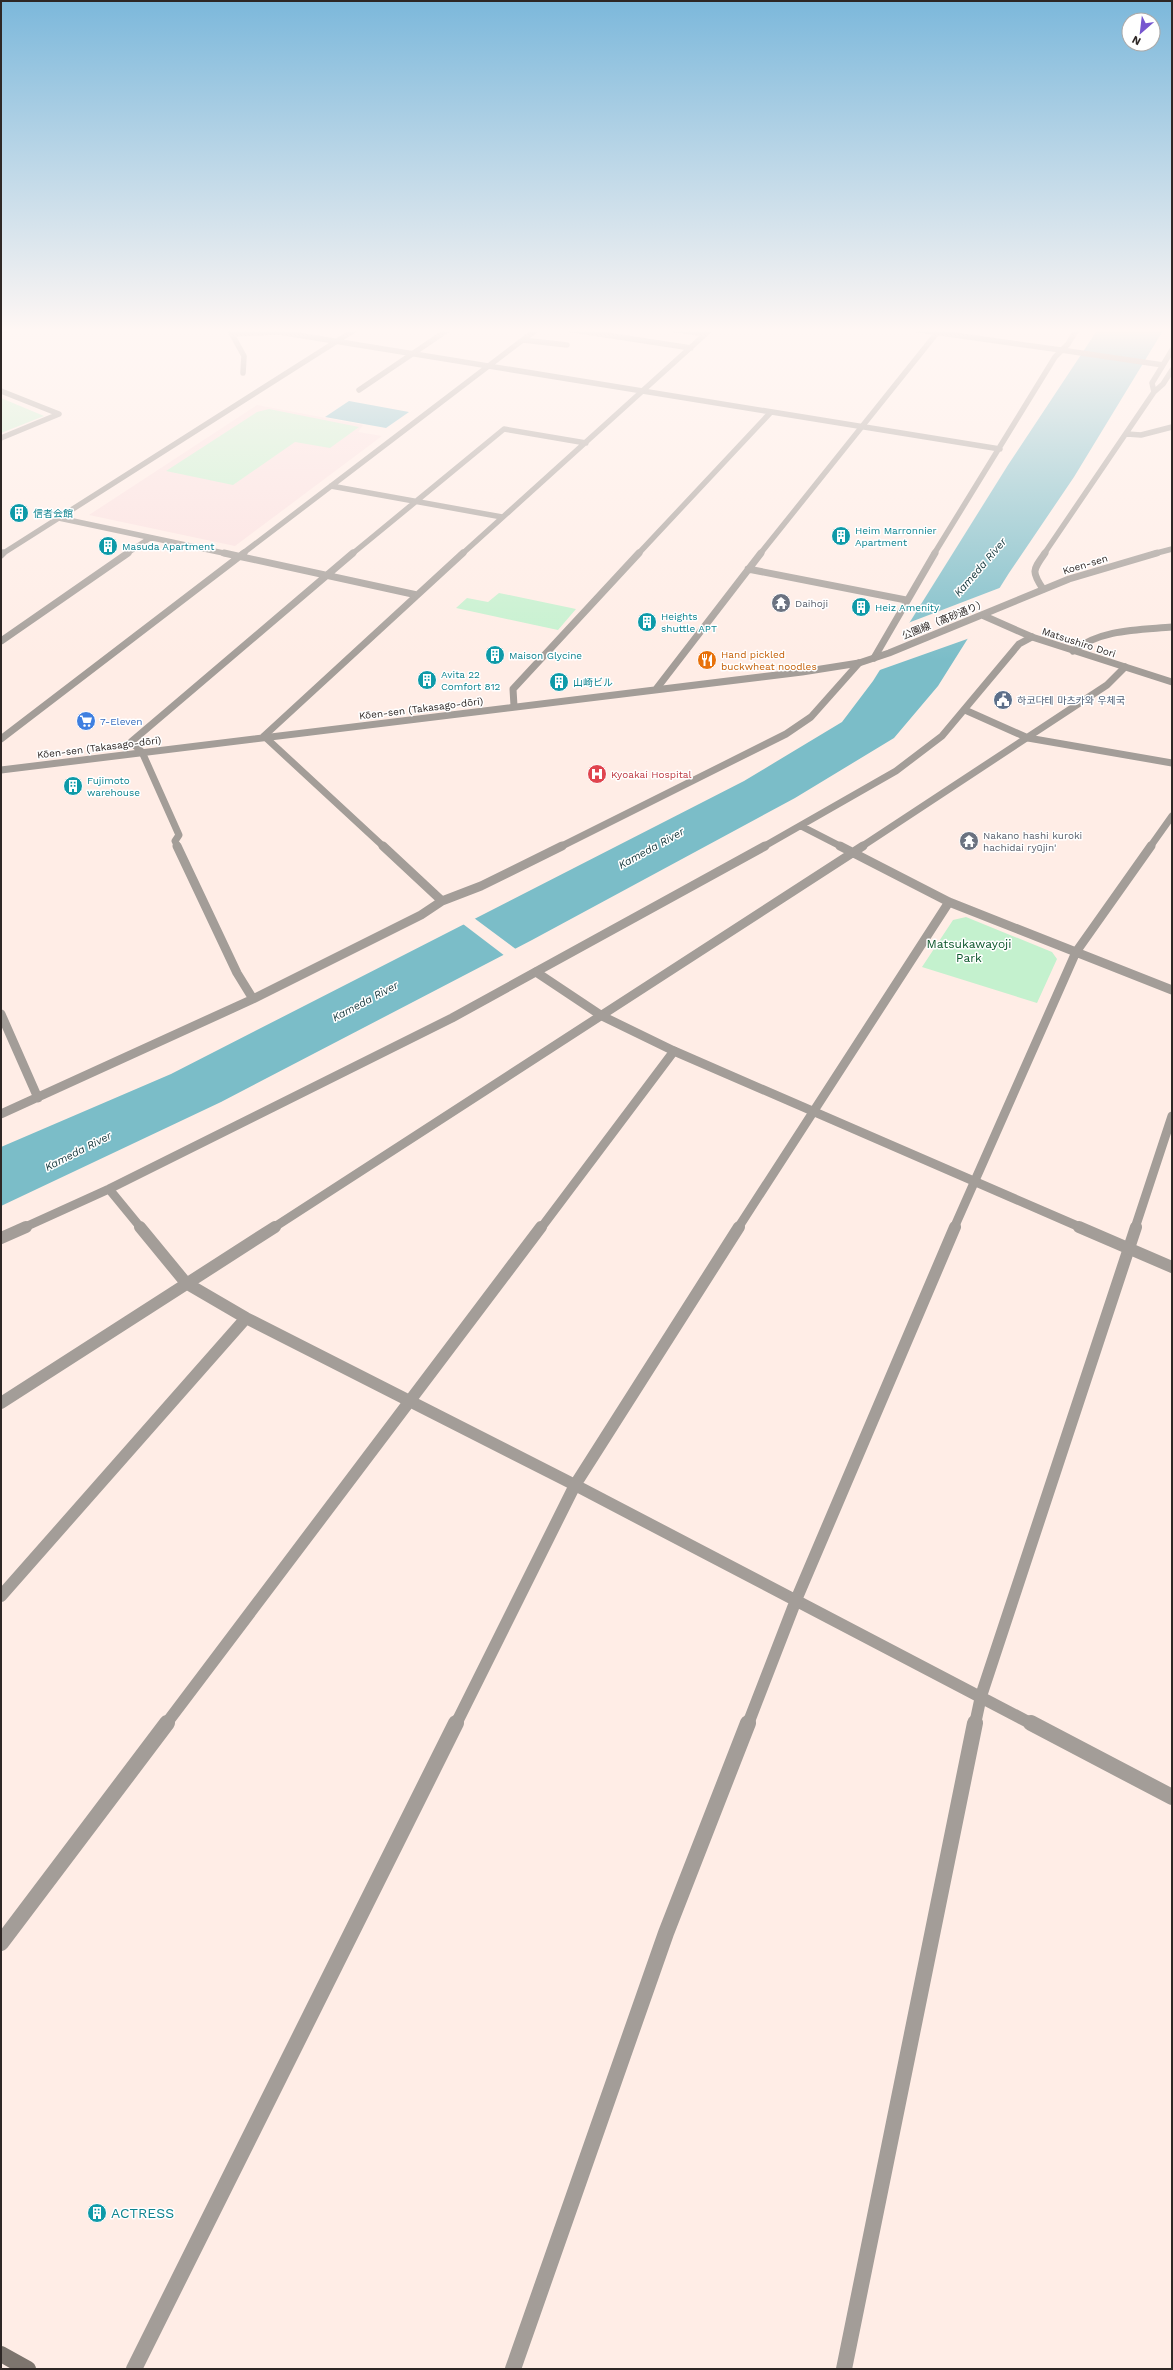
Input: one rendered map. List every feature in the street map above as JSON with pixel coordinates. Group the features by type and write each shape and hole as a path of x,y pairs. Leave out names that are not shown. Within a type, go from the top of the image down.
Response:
{"main road":[{"path":"1,2354 28,2369"}],"street":[{"path":"1,555 182,440"},
{"path":"1,739 238,556 392,440"},
{"path":"253,999 237,972 174,841 179,835 142,752 131,742 491,440"},
{"path":"566,440 586,443"},
{"path":"442,901 264,736 416,595 590,440"},
{"path":"514,706 512,689 745,440"},
{"path":"657,688 748,569 853,440"},
{"path":"944,440 1000,449"},
{"path":"874,658 906,600 1006,440"},
{"path":"1043,589 1034,576 1034,569 1123,440"},
{"path":"331,486 502,517"},
{"path":"59,518 416,595"},
{"path":"1,641 150,538"},
{"name":"Koen-sen","path":"1006,604 1043,589 1172,549"},
{"path":"748,569 906,600"},
{"name":"公園線（高砂通り）","path":"889,653 1006,604"},
{"name":"Matsushiro Dori","path":"982,615 1032,637 1172,682"},
{"path":"1073,650 1080,643 1102,635 1172,627"},
{"path":"1,1238 108,1189 452,1018 801,826 896,771 942,736 1019,644 1032,637"},
{"name":"Kōen-sen (Takasago-dōri)","path":"1,770 859,663 889,653"},
{"path":"1,1114 253,999 421,914 442,901 481,886 786,734 811,717 859,663"},
{"path":"1,1403 186,1282 602,1016 1028,738 1107,685 1125,667"},
{"path":"965,710 1028,738 1172,763"},
{"path":"513,2369 666,1933 796,1600 974,1181 1076,952 1172,816"},
{"path":"801,826 850,853 949,902 1172,990"},
{"path":"134,2369 575,1485 812,1110 949,902"},
{"path":"536,972 602,1016 674,1051 1172,1267"},
{"path":"1,1014 38,1098"},
{"path":"1,1943 674,1051"},
{"path":"844,2369 981,1696 1172,1116"},
{"path":"108,1189 186,1282 246,1318 575,1485 1172,1797"},
{"path":"1,1596 246,1318"}],"shaded area":[{"path":"204,440 377,440 235,546 89,515"}],"green space":[{"path":"214,440 342,440 330,448 295,442 233,485 166,471"},
{"path":"499,593 576,609 558,630 456,608 467,598 488,602"},
{"name":"Matsukawayoji Park","path":"966,917 1052,952 1057,959 1037,1003 922,967 953,920"}],"water":[{"name":"Kameda River","path":"1025,440 1097,440 1074,477 1009,573 938,686 894,738 795,798 532,940 221,1102 1,1206 1,1147 171,1074 744,781 842,722 873,681"}],"pier":[{"path":"1002,587 970,638 877,671 908,623"},
{"path":"474,918 517,950 505,956 463,924"}],"place":[{"name":"信者会館","path":"19,513"},
{"name":"Heim Marronnier Apartment","path":"841,536"},
{"name":"Masuda Apartment","path":"108,546"},
{"name":"Daihoji","path":"781,603"},
{"name":"Heiz Amenity","path":"861,607"},
{"name":"Heights shuttle APT","path":"647,622"},
{"name":"Maison Glycine","path":"495,655"},
{"name":"Hand pickled buckwheat noodles","path":"707,660"},
{"name":"Avita 22 Comfort 812","path":"427,680"},
{"name":"山崎ビル","path":"559,682"},
{"name":"하코다테 마츠카와 우체국","path":"1003,700"},
{"name":"7-Eleven","path":"86,721"},
{"name":"Kyoakai Hospital","path":"597,774"},
{"name":"Fujimoto warehouse","path":"73,786"},
{"name":"Nakano hashi kuroki hachidai ryūjin'","path":"969,841"},
{"name":"ACTRESS","path":"97,2213"}]}
